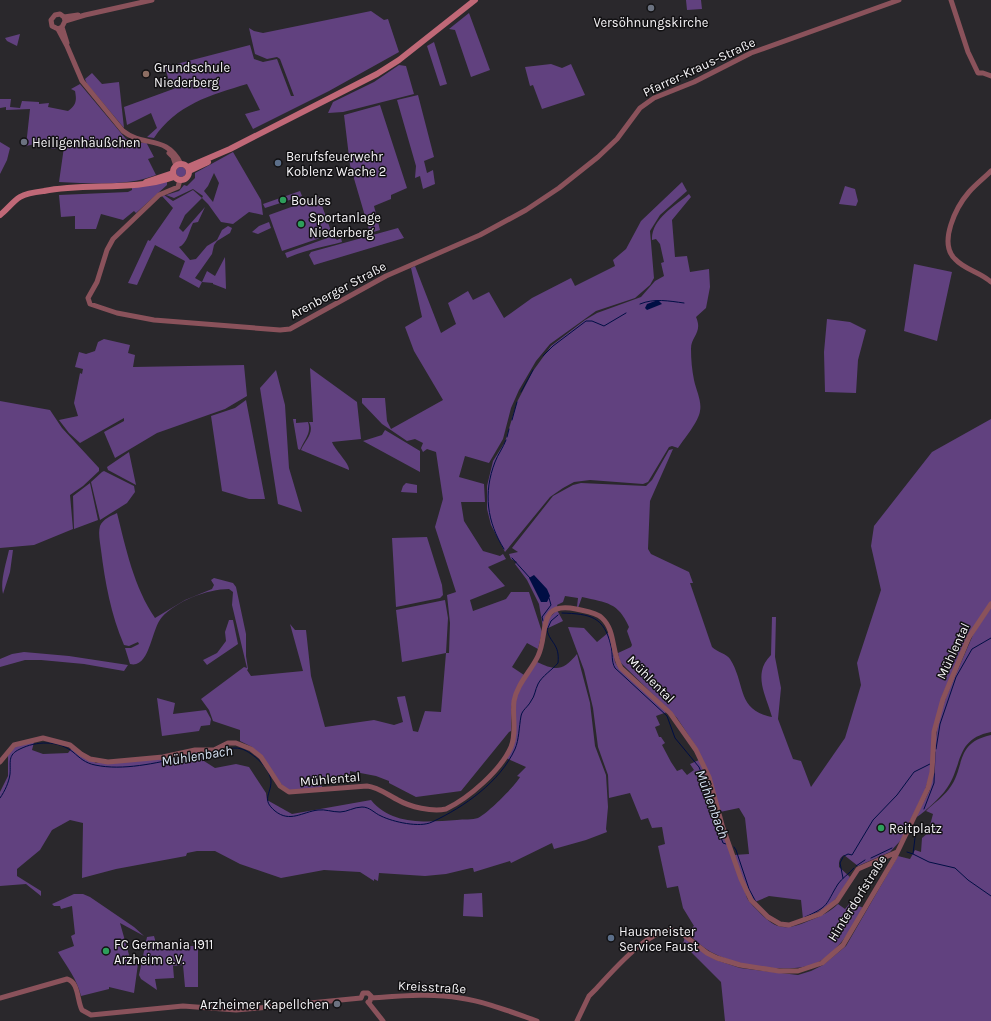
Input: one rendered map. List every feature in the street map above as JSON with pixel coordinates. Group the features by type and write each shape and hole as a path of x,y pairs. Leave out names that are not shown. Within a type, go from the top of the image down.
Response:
{"main road":[{"path":"176,177 178,165 188,169 212,160 218,154 344,92 388,67 429,38 475,0"},
{"path":"0,215 18,198 31,193 79,186 106,187 154,183 176,177 188,177 188,169"}],"street":[{"path":"152,0 64,19 57,14 52,18 51,24 60,28 82,81 123,132 131,138 152,141 165,147 178,165"},
{"name":"Pfarrer-Kraus-Straße","path":"497,226 545,198 587,166 617,139 640,108 650,101 694,82 751,53 899,0"},
{"path":"950,0 968,52 978,73 984,73 991,76"},
{"path":"60,28 64,19"},
{"path":"991,171 973,188 962,203 951,229 948,246 955,260 983,275 991,282"},
{"name":"Arenberger Straße","path":"176,177 178,187 159,195 113,239 107,250 97,282 88,298 89,303 93,307 140,318 204,325 286,330 333,307 386,276 497,226"},
{"name":"Mühlental","path":"0,762 14,745 43,738 70,745 90,759 108,762 163,757 195,750 214,750 228,743 236,743 251,749 262,757 280,786 289,792 301,793 334,788 367,786 376,788 409,805 446,809 488,778 510,750 513,740 515,697 540,652 545,622 553,611 567,607 594,613 602,618 613,637 617,659 621,668 670,713 689,739 707,773 722,824 744,886 753,902 768,917 780,924 789,925 820,914 838,902 858,869 897,852 930,780 934,732 945,692 969,637 991,604"},
{"name":"Hinterdorfstraße","path":"577,1021 587,1000 596,988 645,941 668,930 676,929 707,953 740,965 779,971 798,971 822,963 843,945 897,852"},
{"name":"Kreisstraße","path":"0,998 69,979 74,985 80,1006 84,1012 91,1015 161,1008 196,1007 236,1010 361,998 363,993 366,992 370,994 369,1000 425,996 459,997 490,1004 536,1021"},
{"path":"361,998 363,1002 369,1000 383,1021"}],"shaded area":[{"path":"686,0 701,0 702,9 687,10"},
{"path":"371,11 384,20 388,19 399,52 329,91 253,129 245,114 260,110 247,84 207,97 183,109 163,127 154,138 147,137 157,128 151,113 127,125 124,107 176,88 171,88 165,67 250,45 254,59 263,62 277,59 291,96 294,96 280,59 277,57 267,59 255,54 249,28 263,33"},
{"path":"469,13 490,70 471,77 455,30 449,29"},
{"path":"20,34 17,46 7,41 5,38"},
{"path":"434,42 447,84 440,86 427,46"},
{"path":"551,64 562,68 571,64 585,95 542,109 533,85 530,86 525,67"},
{"path":"399,65 406,66 414,94 343,112 328,113 333,102 374,82"},
{"path":"92,73 102,84 119,82 124,128 87,84 85,79"},
{"path":"80,84 126,139 140,143 146,142 154,157 148,159 156,175 144,179 120,183 59,182 64,147 52,149 48,141 26,146 30,109 6,110 6,107 0,108 0,99 11,99 10,107 20,108 22,101 39,102 39,104 49,103 48,107 68,111 73,107 76,100 75,91 71,89"},
{"path":"418,95 434,157 424,161 427,173 433,170 435,184 423,189 420,176 415,178 416,166 397,100"},
{"path":"380,105 407,188 391,195 391,199 374,206 380,230 370,233 350,165 344,115"},
{"path":"0,142 10,148 7,160 0,174"},
{"path":"233,152 261,200 263,215 249,212 233,224 221,222 202,198 203,196 193,189 174,198 166,195 179,191 184,185 187,186 195,178 195,173","holes":["214,173 219,183 213,202 204,191"]},
{"path":"179,167 183,167 185,168 185,176 179,177 176,174 176,170"},
{"path":"167,181 167,185 136,213 134,211 123,220 101,214 96,229 75,229 75,216 61,217 59,195 128,192 132,190 132,188"},
{"path":"682,182 687,191 660,215 650,231 654,278 650,285 635,298 596,311 550,344 536,361 519,390 511,408 503,439 489,463 465,456 459,477 484,484 485,502 461,502 464,521 483,551 500,556 503,554 506,559 488,567 505,586 470,600 473,611 506,599 511,592 529,592 542,632 538,649 527,643 512,667 524,675 511,707 511,731 461,791 416,797 389,783 389,781 376,776 350,771 350,778 322,781 322,787 304,791 286,790 252,747 240,741 240,730 213,721 209,710 201,699 244,667 247,668 232,605 233,592 229,589 211,591 184,601 168,611 158,623 146,654 142,660 137,664 130,664 125,648 131,648 139,644 138,642 129,646 124,645 115,622 104,574 99,538 100,526 105,520 117,513 127,554 136,581 141,594 155,618 185,600 212,589 214,585 211,580 214,578 233,583 236,587 246,634 246,656 248,669 247,670 251,676 303,671 290,624 295,630 306,630 311,676 325,727 374,720 394,725 403,722 397,697 405,696 413,731 418,732 425,711 441,712 446,653 449,653 450,623 447,595 456,592 435,527 443,499 436,452 427,449 423,452 421,448 423,443 415,439 407,441 382,424 362,403 362,398 385,398 387,421 391,429 443,400 414,351 405,327 422,317 411,268 415,266 441,333 456,324 448,303 468,291 473,300 489,292 504,318 532,298 571,278 575,286 615,266 613,260 626,249 641,221"},
{"path":"845,186 855,189 858,201 856,206 839,204"},
{"path":"193,190 202,198 185,215 179,228 183,232 205,207 198,222 193,223 186,240 179,247 190,260 196,259 207,246 217,240 222,230 228,226 232,228 230,233 217,241 214,245 212,254 195,278 202,282 199,288 179,277 185,261 155,245 137,285 128,283 148,240 150,241 173,208 162,196 164,195 173,201"},
{"name":"Boules","path":"300,191 302,196 265,208 263,204"},
{"path":"689,194 691,197 672,220 675,257 687,256 690,272 709,269 710,287 706,308 696,317 698,327 691,349 693,376 700,399 700,411 697,420 678,448 672,446 669,447 648,482 643,484 590,480 574,482 550,497 505,552 491,525 487,509 487,486 493,461 505,442 517,402 533,371 551,346 585,320 597,313 641,297 655,281 664,276 661,263 664,262 660,244 656,239 652,240 653,232 660,219"},
{"name":"Sportanlage Niederberg","path":"319,197 332,234 282,251 269,215"},
{"path":"269,222 271,228 258,234 252,232 259,226"},
{"path":"398,228 404,238 314,265 309,255 311,252"},
{"path":"333,236 337,240 341,238 342,242 287,258 285,253"},
{"path":"225,257 226,289 213,283 202,282 207,271 215,276"},
{"path":"914,264 952,272 937,341 904,331"},
{"path":"658,300 662,304 647,310 645,308 647,304"},
{"path":"827,319 850,322 866,330 858,360 856,393 825,392 824,352"},
{"path":"104,339 130,345 128,353 135,355 133,367 244,365 247,396 225,409 157,433 115,458 104,432 124,421 124,418 80,443 69,433 59,420 78,416 74,403 80,373 82,374 83,369 75,367 79,352 86,354 95,351 98,342"},
{"path":"310,368 357,402 361,439 332,442 349,467 349,470 301,450 311,430 309,422 313,422"},
{"path":"276,370 285,405 289,468 302,512 278,504 260,388"},
{"path":"246,400 265,499 249,499 222,491 211,416 235,408"},
{"path":"0,401 50,410 62,428 99,468 99,471 83,486 70,495 73,529 34,545 0,548"},
{"path":"293,419 296,419 296,423 308,422 309,426 307,436 300,450 298,449"},
{"path":"991,419 991,602 969,634 942,696 931,771 925,790 901,840 890,852 858,866 844,855 842,856 839,867 850,877 845,886 836,899 826,907 803,919 801,900 769,896 755,902 748,891 734,855 749,854 745,818 739,808 720,812 693,742 677,718 620,662 618,653 631,647 632,645 627,631 629,627 621,613 611,605 582,597 578,608 578,598 565,596 563,602 557,605 558,608 552,610 543,628 539,604 527,580 515,564 517,562 511,559 509,554 518,552 512,548 553,496 573,485 581,483 646,486 652,480 669,450 673,449 650,501 648,549 651,554 689,572 693,583 690,583 712,647 730,659 735,668 747,702 752,708 761,714 772,717 764,693 761,677 765,662 771,655 772,617 776,617 775,657 781,688 778,719 793,759 801,761 811,787 845,738 861,685 857,663 881,590 871,546 874,526 932,452"},
{"path":"385,430 420,451 420,472 363,441 382,435"},
{"path":"129,452 136,485 108,470 107,467"},
{"path":"104,471 134,486 135,492 127,503 100,520 91,482"},
{"path":"90,483 98,520 74,529 73,496"},
{"path":"406,483 417,485 417,493 401,492"},
{"path":"427,537 442,585 443,595 440,598 396,607 392,538"},
{"path":"9,550 13,550 10,572 3,594 3,578"},
{"path":"534,575 547,589 550,596 547,602 541,602 529,578"},
{"path":"445,600 448,618 446,653 402,662 396,610"},
{"path":"991,606 991,732 979,735 971,740 965,747 947,788 941,796 923,813 915,818 930,790 935,732 946,697 973,635"},
{"path":"557,610 563,621 544,630 547,620"},
{"path":"229,620 233,620 238,644 207,665 203,660 217,653 226,641 225,632"},
{"path":"568,627 584,628 597,642 609,632 615,662 618,667 667,712 656,716 660,725 655,727 659,737 661,737 665,743 662,745 677,771 682,769 687,775 694,770 690,764 699,760 709,780 747,898 767,920 779,926 790,927 822,915 838,904 845,909 850,903 864,908 841,943 829,955 812,965 799,968 784,969 754,966 726,959 711,952 686,932 694,926 683,908 678,886 667,888 658,846 665,844 662,827 652,828 648,818 641,820 630,793 609,798 608,775 598,747 593,708 584,670"},
{"path":"24,652 69,656 128,665 124,671 84,664 25,660 0,667 0,659 12,654"},
{"path":"577,654 590,703 595,746 606,775 608,807 607,832 586,840 554,849 552,843 511,863 510,861 474,872 473,868 471,868 446,874 425,876 379,873 378,881 374,879 374,881 360,872 324,870 281,878 240,864 215,851 197,851 187,853 186,856 116,869 82,878 83,823 70,820 52,830 40,850 17,869 17,876 41,891 41,896 26,884 0,886 0,792 8,776 8,753 14,747 34,742 32,750 43,754 68,753 72,748 96,763 204,751 204,761 215,768 236,764 249,767 266,793 267,800 292,814 371,800 379,808 389,814 411,820 434,821 476,819 488,811 507,793 520,777 517,776 526,767 506,758 512,745 516,700 519,690 525,680 537,662 549,667 559,668 568,664"},
{"path":"157,698 175,703 173,714 206,710 211,719 210,725 201,726 199,731 162,736"},
{"path":"991,735 991,1021 725,1021 721,982 683,944 685,937 704,953 716,960 740,968 798,975 823,965 846,946 898,856 910,859 915,850 921,852 922,838 928,833 933,814 926,811 949,789 958,772 962,757 971,744 979,739"},
{"path":"482,893 483,917 463,916 464,894"},
{"path":"74,894 83,894 90,897 134,927 144,936 120,923 131,962 138,964 134,993 109,987 109,989 81,996 74,979 58,952 74,946 71,936 75,934 72,906 61,909 60,906 54,906 52,904"},
{"path":"154,936 156,943 172,950 183,946 198,946 198,987 185,987 183,965 173,966 174,978 155,979 157,990 141,979 139,975 147,937"}],"waterway":[{"path":"640,304 651,301 684,303"},
{"path":"543,356 553,346 586,321 592,321 604,326 626,313"},
{"path":"521,392 533,370"},
{"path":"512,420 517,402"},
{"path":"507,437 509,429"},
{"path":"504,549 494,528 488,496 491,474 496,459 506,440"},
{"path":"512,558 530,578"},
{"path":"543,621 542,617 551,605 549,598"},
{"name":"Mühlenbach","path":"562,613 588,616 600,623 608,636 615,668 667,716 675,738 699,767 708,789 720,835 723,843 726,844"},
{"name":"Mühlenbach","path":"0,798 9,780 11,756 16,751 33,744 47,743 61,745 88,763 106,767 139,766 190,756 209,755 237,748 251,754 268,771 271,781 268,803 280,814 286,816 296,816 312,811 321,810 343,812 365,807 379,815 399,822 427,824 456,809 480,792 491,783 508,761 515,749 520,720 524,710 532,699 540,681 558,663 558,652 547,630 551,621 558,615"},
{"name":"Mühlenbach","path":"936,749 940,724 956,677 972,649 991,638"},
{"name":"Mühlenbach","path":"924,809 934,783 935,752"},
{"name":"Mühlenbach","path":"844,856 848,854 852,855 873,820 897,795 914,772 930,764"},
{"name":"Mühlenbach","path":"907,852 913,854 915,838"},
{"name":"Mühlenbach","path":"734,847 749,889 756,902"},
{"name":"Mühlenbach","path":"871,858 892,848"},
{"path":"913,854 929,862 955,868 968,880 991,896"},
{"name":"Mühlenbach","path":"843,857 840,863 843,878"},
{"name":"Mühlenbach","path":"856,866 865,860"},
{"name":"Mühlenbach","path":"805,917 823,907 838,884 854,868"}],"place":[{"name":"Versöhnungskirche","path":"651,8"},
{"name":"Grundschule Niederberg","path":"146,74"},
{"name":"Heiligenhäußchen","path":"24,142"},
{"name":"Berufsfeuerwehr Koblenz Wache 2","path":"278,163"},
{"name":"Boules","path":"283,200"},
{"name":"Sportanlage Niederberg","path":"301,224"},
{"name":"Reitplatz","path":"881,828"},
{"name":"Hausmeister Service Faust","path":"611,938"},
{"name":"FC Germania 1911 Arzheim e.V.","path":"106,951"},
{"name":"Arzheimer Kapellchen","path":"337,1004"}]}
